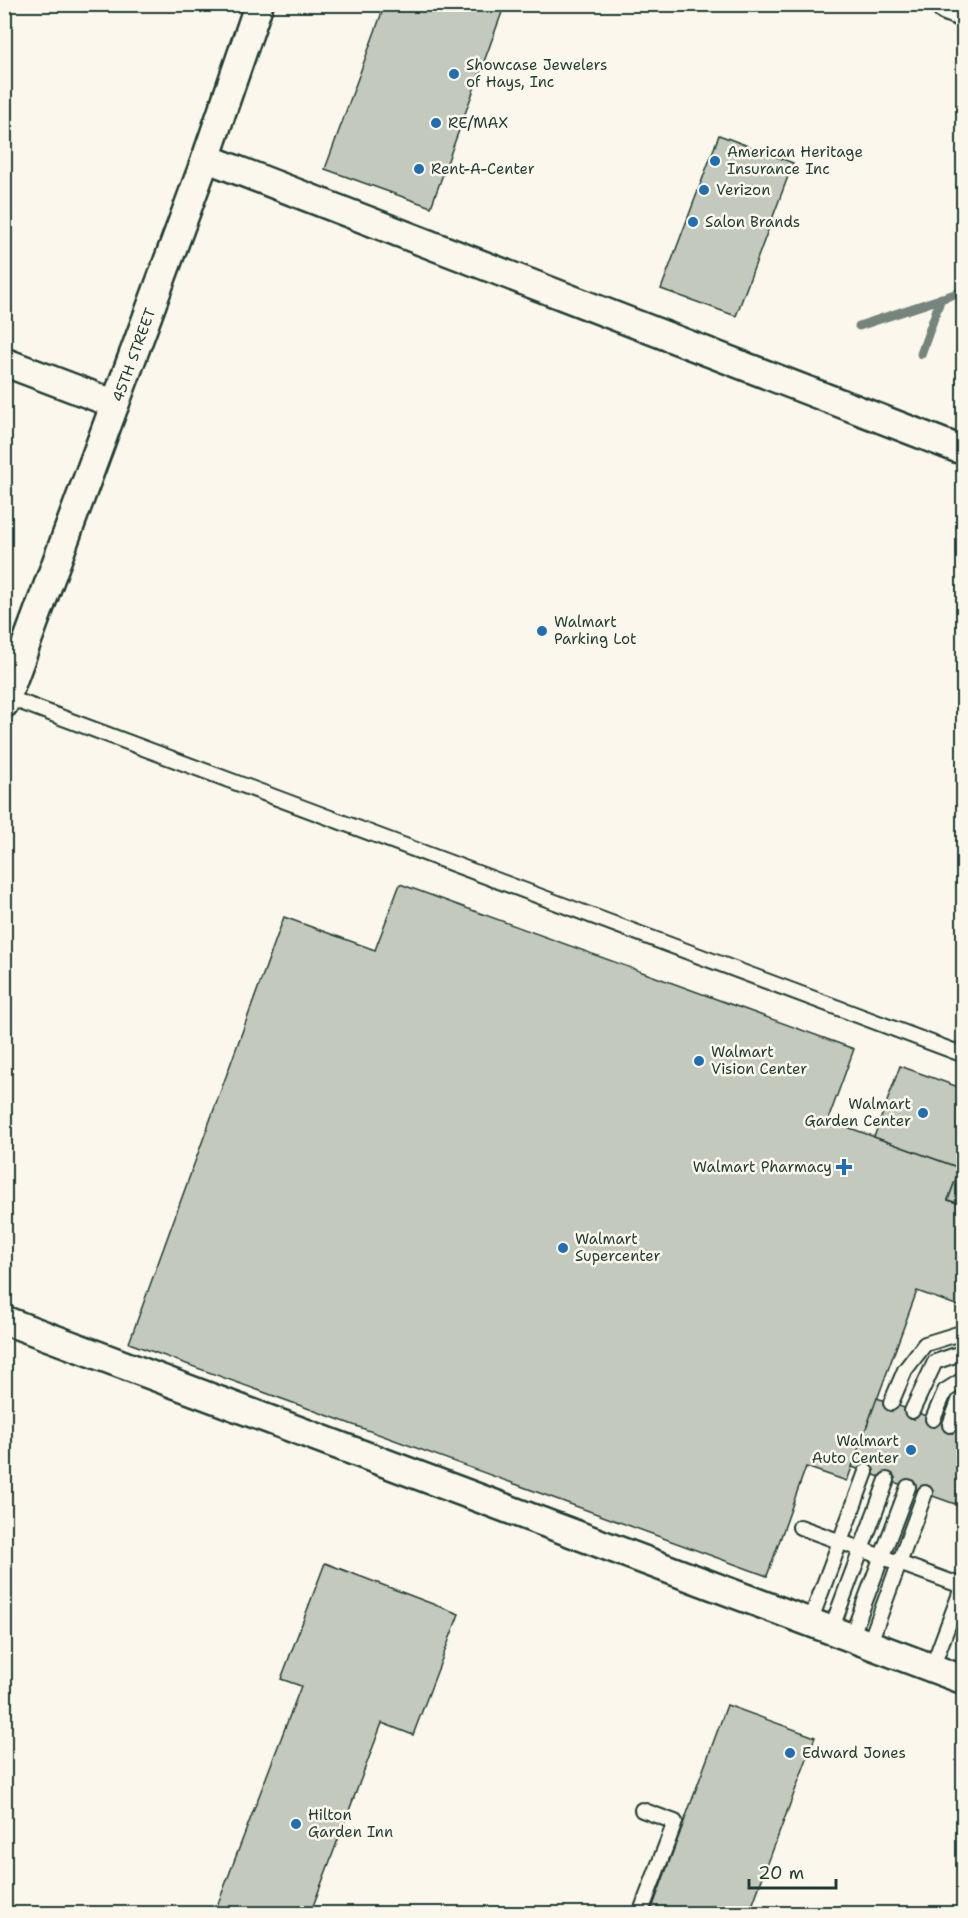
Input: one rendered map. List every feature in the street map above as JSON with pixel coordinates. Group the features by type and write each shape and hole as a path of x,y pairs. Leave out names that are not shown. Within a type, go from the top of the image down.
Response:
{"highway":[{"path":"948,4 963,10"}],"street":[{"name":"45TH STREET","path":"6,700 206,158 259,4"},
{"path":"206,158 963,451"},
{"path":"4,362 116,404"},
{"path":"4,1320 963,1680"}],"lane":[{"path":"6,700 963,1055"},
{"path":"891,1403 905,1370 925,1344 963,1332"},
{"path":"912,1411 935,1362 963,1352"},
{"path":"933,1419 945,1391 963,1379"},
{"path":"950,1425 959,1401 963,1399"},
{"path":"840,1634 840,1542 866,1472"},
{"path":"840,1634 861,1550 887,1480"},
{"path":"840,1634 881,1557 908,1487"},
{"path":"840,1634 899,1563 925,1493"},
{"path":"801,1527 963,1585 932,1668"},
{"path":"640,1914 675,1822 642,1810"}],"building":[{"path":"385,4 505,4 431,207 325,169"},
{"path":"719,135 793,163 736,316 661,289"},
{"name":"Walmart Supercenter","path":"400,884 854,1049 828,1120 960,1168 948,1200 964,1205 964,1308 917,1291 847,1481 806,1467 767,1576 129,1343 284,917 375,950"},
{"name":"Walmart Garden Center","path":"900,1066 964,1089 964,1205 948,1200 960,1168 874,1137"},
{"name":"Walmart Auto Center","path":"877,1398 964,1430 964,1481 955,1504 852,1467"},
{"name":"Hilton Garden Inn","path":"325,1563 459,1614 413,1735 382,1723 310,1914 214,1914 301,1686 281,1679"},
{"path":"727,1705 815,1737 749,1914 650,1914"}],"waterway":[{"path":"859,326 964,291"},
{"path":"921,354 941,298"}],"place":[{"name":"Showcase Jewelers of Hays, Inc","path":"454,74"},
{"name":"RE/MAX","path":"436,123"},
{"name":"American Heritage Insurance Inc","path":"715,161"},
{"name":"Rent-A-Center","path":"419,169"},
{"name":"Verizon","path":"704,190"},
{"name":"Salon Brands","path":"693,222"},
{"name":"Walmart Parking Lot","path":"542,631"},
{"name":"Walmart Vision Center","path":"699,1061"},
{"name":"Walmart Garden Center","path":"923,1113"},
{"name":"Walmart Pharmacy","path":"844,1167"},
{"name":"Walmart Supercenter","path":"563,1248"},
{"name":"Walmart Auto Center","path":"911,1450"},
{"name":"Edward Jones","path":"790,1753"},
{"name":"Hilton Garden Inn","path":"296,1824"}]}
